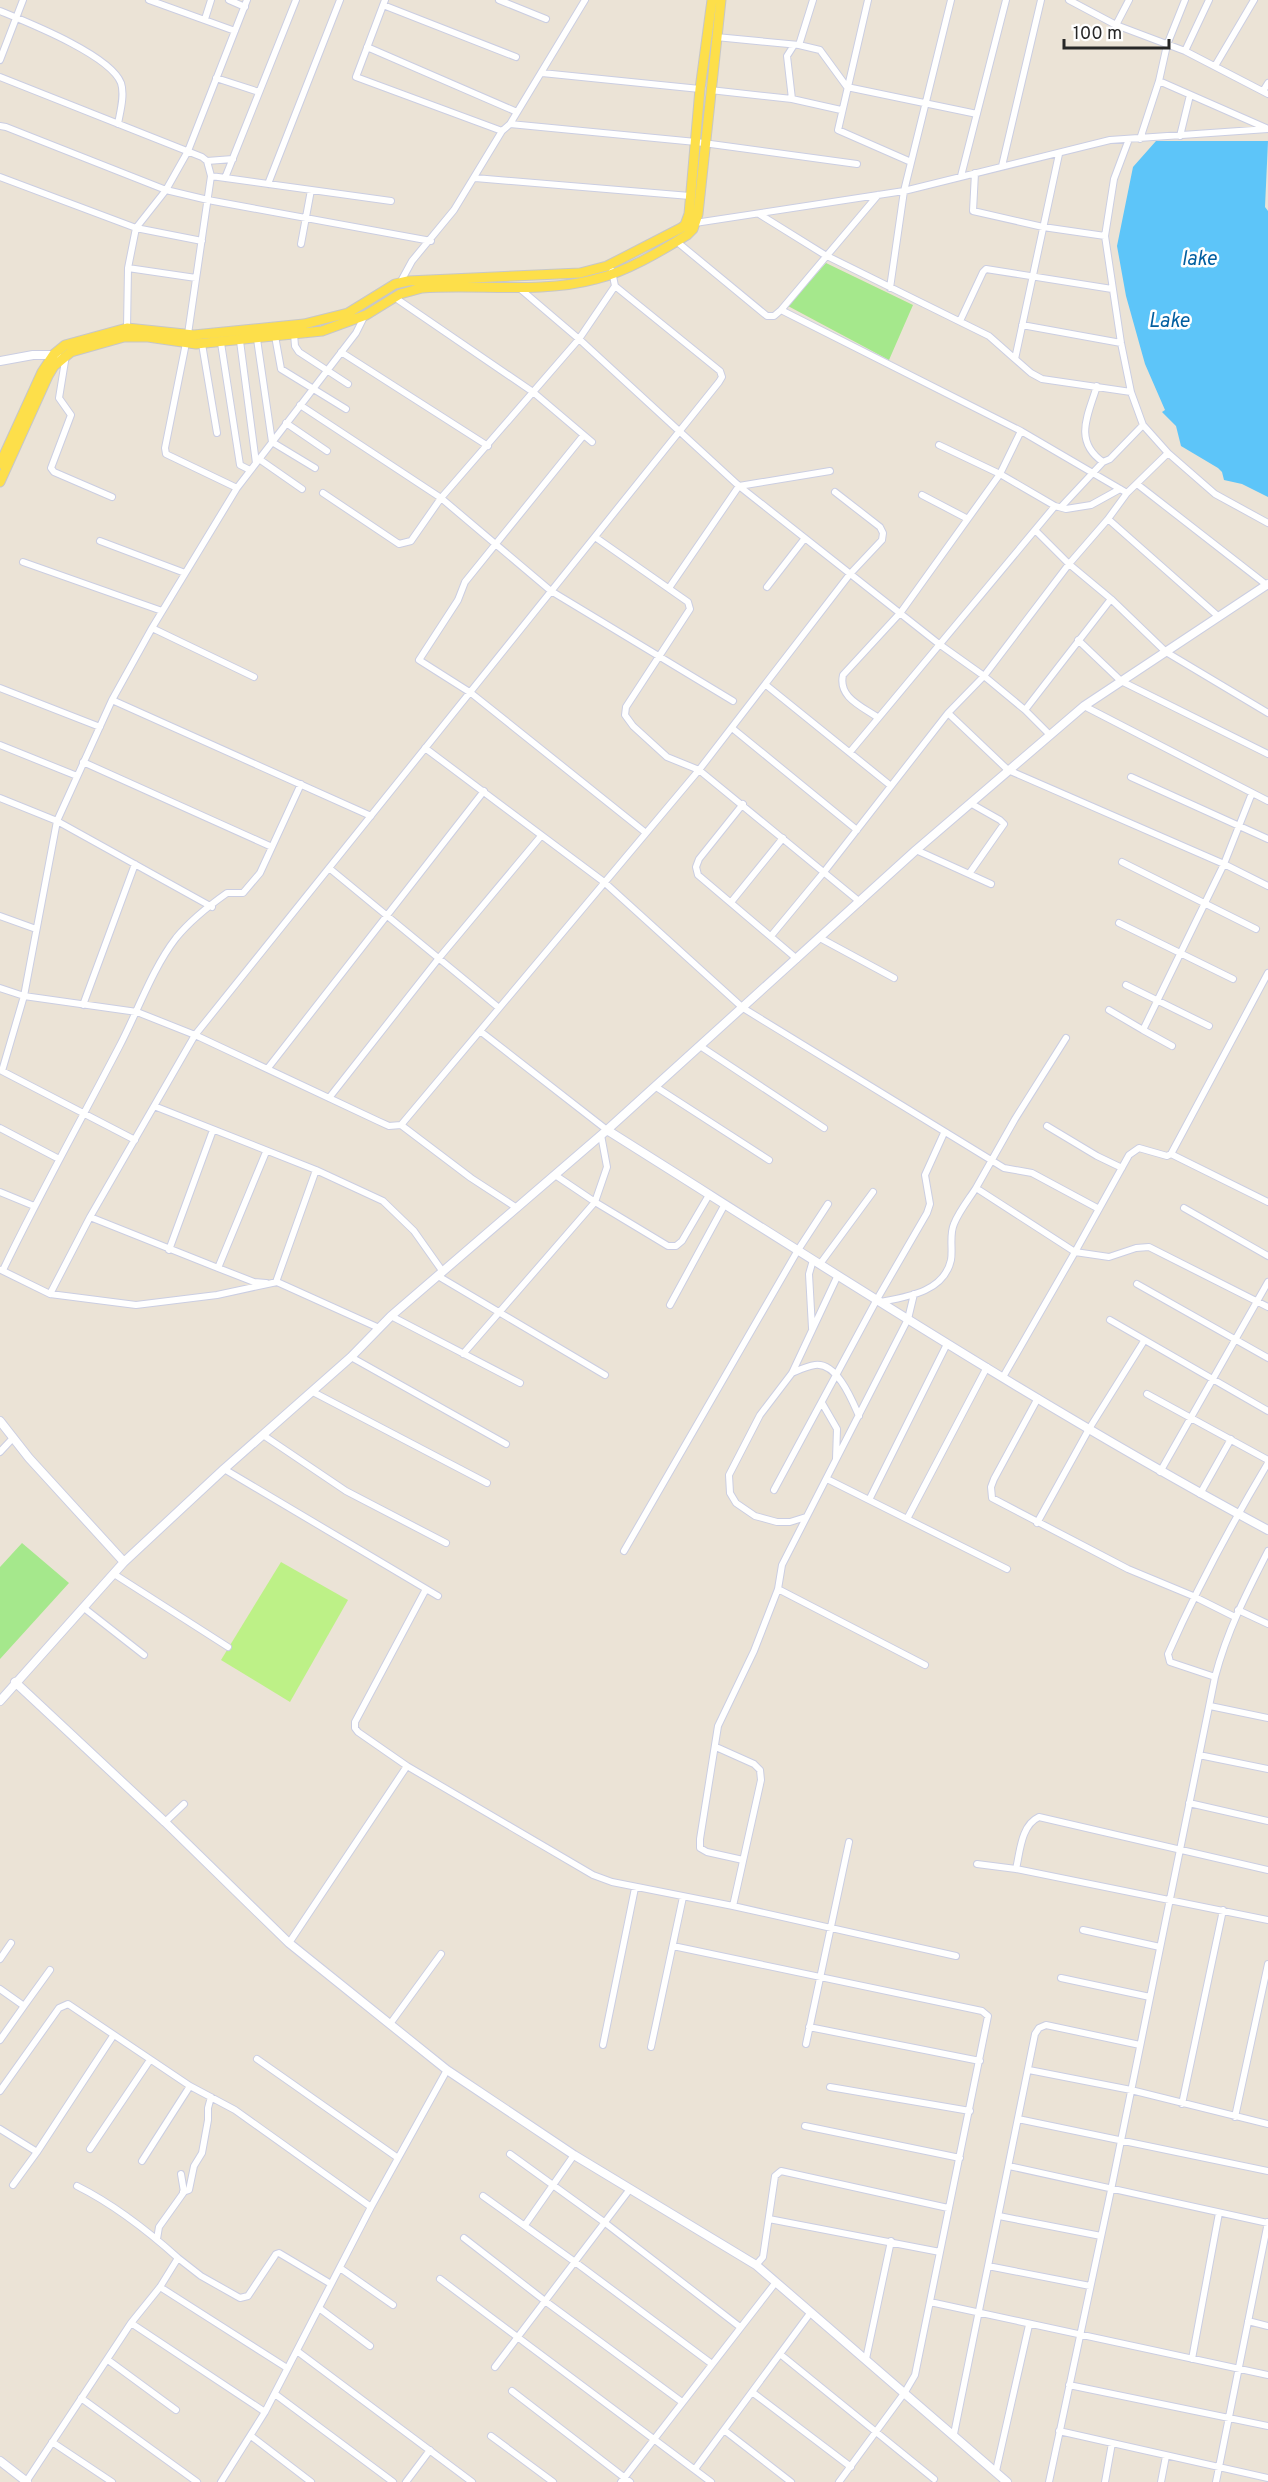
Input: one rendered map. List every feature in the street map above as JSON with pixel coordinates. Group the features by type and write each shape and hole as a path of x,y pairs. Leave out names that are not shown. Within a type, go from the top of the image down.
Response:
{"main road":[{"path":"705,89 715,37 712,1"},
{"path":"0,464 42,372 61,355 124,337 187,339 335,318 400,283 568,275 612,269 687,235 695,223 712,1"},
{"path":"0,482 48,376 65,345 75,340 127,328 202,344 257,339 331,328 366,315 394,297 422,288 561,285 597,279 681,228 688,220 700,143"}],"street":[{"path":"0,60 3,43 23,0"},
{"path":"149,0 163,2 235,31"},
{"path":"205,20 211,0"},
{"path":"127,328 128,268 136,228 166,190 188,151 246,3 229,0"},
{"path":"225,178 296,0"},
{"path":"268,184 339,0"},
{"path":"499,0 546,19"},
{"path":"400,283 412,261 454,210 475,178 585,0"},
{"path":"792,99 787,56 797,45 813,0"},
{"path":"868,0 837,125 840,133 911,162"},
{"path":"890,288 904,191 951,0"},
{"path":"961,176 1006,0"},
{"path":"1002,166 1041,0"},
{"path":"1069,0 1116,26 1185,51 1265,93 1268,83"},
{"path":"1116,26 1130,0"},
{"path":"1140,139 1159,81 1167,45 1185,0"},
{"path":"1185,51 1209,0"},
{"path":"1215,66 1254,0"},
{"path":"502,131 356,77 384,2 516,57"},
{"path":"0,11 89,53 109,66 122,84 118,124"},
{"path":"715,37 797,45 820,50 846,87 977,114"},
{"path":"367,47 517,112"},
{"path":"542,73 792,99 841,110"},
{"path":"0,77 188,151 207,161 233,159"},
{"path":"216,78 259,92"},
{"path":"1159,81 1268,129"},
{"path":"1180,135 1190,95"},
{"path":"510,124 700,143 857,165"},
{"path":"0,126 166,190 208,200 430,241"},
{"path":"695,223 904,191 1110,140 1268,129"},
{"path":"1128,139 1114,179 1105,236 1121,343 1131,392 1143,425 1168,453 1215,494 1268,523"},
{"path":"1015,359 1059,154"},
{"path":"207,161 211,176 208,200 187,339 165,448 166,454 237,488"},
{"path":"975,173 973,212 1043,227 1105,236"},
{"path":"211,176 390,201"},
{"path":"0,177 136,228 202,241"},
{"path":"475,178 690,196"},
{"path":"301,244 311,190"},
{"path":"676,241 766,316 774,316 878,195"},
{"path":"759,214 825,255 993,339 1031,373 1042,379 1131,392"},
{"path":"128,268 196,278"},
{"path":"50,1293 90,1217 195,1035 722,377 720,371 615,286 612,269"},
{"path":"960,321 982,272 986,269 1112,289"},
{"path":"323,493 399,544 411,541 441,498 579,339 615,286"},
{"path":"517,287 579,339 740,486 939,644 984,676 1050,735"},
{"path":"394,297 533,392 592,442"},
{"path":"781,310 1021,431 1127,493"},
{"path":"135,1140 1,1070 24,996 57,821 112,700 185,573 249,470 356,333 366,315"},
{"path":"1022,326 1121,343"},
{"path":"294,334 295,346 299,352 348,384"},
{"path":"275,336 279,367 346,409"},
{"path":"257,339 272,442"},
{"path":"240,340 258,461 302,489"},
{"path":"221,343 240,465 249,470"},
{"path":"202,344 217,433"},
{"path":"341,352 488,446"},
{"path":"0,361 61,355 59,398 71,415 51,468 54,472 112,497"},
{"path":"1096,386 1085,426 1085,435 1088,448 1103,462"},
{"path":"300,405 441,498 551,591 733,701"},
{"path":"286,423 327,451"},
{"path":"850,752 1035,530 1143,425"},
{"path":"877,717 843,692 841,684 843,675 901,612 966,518 1000,474 1021,431"},
{"path":"584,436 465,582 458,600 419,660 471,693 646,833"},
{"path":"272,442 315,468"},
{"path":"939,445 1000,474 1058,507 1079,508 1091,505 1120,489"},
{"path":"771,936 948,713 984,676 1069,564 1127,493 1168,453"},
{"path":"669,588 740,486 830,471"},
{"path":"0,1701 124,1562 351,1358 391,1316 656,1086 916,850 1084,706 1268,585 1137,484"},
{"path":"401,1125 699,770 850,574 882,540 883,533 880,527 835,492"},
{"path":"922,495 966,518"},
{"path":"1108,519 1219,617"},
{"path":"1035,530 1166,652 1268,713"},
{"path":"595,537 688,602 690,609 626,707 625,715 633,726 667,757 699,770 860,902"},
{"path":"767,587 805,538"},
{"path":"100,541 185,573"},
{"path":"23,562 162,611"},
{"path":"1024,710 1111,599"},
{"path":"152,628 254,677"},
{"path":"1077,640 1121,681 1268,754"},
{"path":"766,685 891,786"},
{"path":"0,688 100,727"},
{"path":"112,700 371,816"},
{"path":"1084,706 1268,801"},
{"path":"948,713 1008,770 1224,864 1268,886"},
{"path":"732,728 857,830"},
{"path":"0,745 77,776"},
{"path":"425,748 604,882 743,1008 1005,1168 1032,1173 1099,1209"},
{"path":"83,762 272,847"},
{"path":"1131,777 1268,839"},
{"path":"277,1282 217,1295 136,1305 50,1293 1,1270 174,940 190,923 227,893 243,893 253,885 301,784"},
{"path":"268,1068 484,791"},
{"path":"1143,1030 1224,864 1252,793"},
{"path":"0,799 57,821 212,907"},
{"path":"969,874 1004,824 970,803"},
{"path":"743,804 699,859 696,867 698,874 797,959"},
{"path":"329,1098 439,958 541,836"},
{"path":"732,901 783,838"},
{"path":"916,850 992,884"},
{"path":"1122,862 1256,929"},
{"path":"83,1005 135,864"},
{"path":"329,868 499,1008"},
{"path":"0,916 36,929"},
{"path":"1119,923 1233,979"},
{"path":"820,938 894,978"},
{"path":"1171,1154 1268,973"},
{"path":"1126,985 1209,1026"},
{"path":"0,988 24,996 137,1012 195,1035 389,1126 401,1125 471,1178 517,1208"},
{"path":"1109,1010 1172,1047"},
{"path":"480,1031 604,1132 709,1194 947,1344 1160,1472 1268,1530"},
{"path":"878,1301 914,1294 935,1285 945,1277 951,1260 954,1224 1066,1038"},
{"path":"700,1046 824,1128"},
{"path":"656,1086 769,1160"},
{"path":"154,1106 316,1170 383,1201 414,1231 440,1274 605,1375"},
{"path":"1047,1126 1122,1168"},
{"path":"0,1128 59,1159"},
{"path":"169,1250 213,1130"},
{"path":"463,1354 595,1202 607,1167 604,1132"},
{"path":"774,1490 929,1208 925,1175 945,1133"},
{"path":"1003,1377 1129,1155 1139,1148 1167,1156 1171,1154 1268,1202"},
{"path":"218,1268 266,1152"},
{"path":"277,1282 316,1170"},
{"path":"555,1175 668,1246 676,1246 682,1240 709,1194"},
{"path":"976,1188 1075,1252 1109,1257 1136,1248 1149,1247 1268,1307"},
{"path":"0,1192 34,1206"},
{"path":"812,1329 809,1274 873,1192"},
{"path":"670,1305 725,1204"},
{"path":"624,1551 798,1250 828,1204"},
{"path":"1184,1208 1268,1256"},
{"path":"90,1217 254,1282 277,1282 379,1329"},
{"path":"806,1517 790,1522 777,1522 755,1516 736,1503 728,1487 729,1475 760,1415 792,1372 838,1275"},
{"path":"1160,1472 1268,1282"},
{"path":"1137,1284 1268,1358"},
{"path":"743,1860 707,1852 700,1848 718,1726 754,1651 778,1589 782,1565 908,1319 914,1294"},
{"path":"391,1316 520,1383"},
{"path":"1110,1320 1268,1411"},
{"path":"1037,1523 1089,1429 1144,1341"},
{"path":"869,1500 947,1344"},
{"path":"351,1358 506,1444"},
{"path":"792,1372 820,1366 837,1376 850,1395 859,1416"},
{"path":"907,1519 987,1367"},
{"path":"313,1392 487,1483"},
{"path":"1147,1394 1268,1461 1193,1596 1168,1658 1176,1665 1215,1677"},
{"path":"1038,1398 994,1479 991,1495 995,1501 1128,1569 1268,1624"},
{"path":"822,1403 837,1429 836,1462"},
{"path":"0,1421 29,1458 124,1562"},
{"path":"263,1435 346,1491 446,1543"},
{"path":"0,1452 13,1438"},
{"path":"1200,1494 1231,1439"},
{"path":"224,1470 438,1596"},
{"path":"827,1479 1007,1569"},
{"path":"1048,2482 1111,2190 1215,1677 1224,1643 1236,1613 1265,1564 1268,1551"},
{"path":"114,1574 228,1647"},
{"path":"426,1589 355,1722 358,1732 407,1766 593,1875 612,1882 733,1906 956,1956"},
{"path":"778,1589 925,1665"},
{"path":"84,1608 144,1655"},
{"path":"15,1682 165,1822 289,1943 447,2070 574,2155 756,2265 1007,2482"},
{"path":"1210,1706 1268,1718"},
{"path":"716,1747 754,1764 760,1770 761,1780 733,1906"},
{"path":"1199,1755 1268,1769"},
{"path":"289,1943 407,1766"},
{"path":"1190,1803 1268,1821"},
{"path":"165,1822 184,1804"},
{"path":"1016,1869 1027,1826 1032,1820 1039,1818 1268,1870"},
{"path":"806,2044 849,1842"},
{"path":"977,1864 1016,1869 1268,1920"},
{"path":"603,2045 635,1888"},
{"path":"651,2047 683,1897"},
{"path":"1182,2103 1223,1910"},
{"path":"1083,1930 1160,1947"},
{"path":"0,1959 11,1943"},
{"path":"673,1946 821,1976 986,2013 988,2016 981,2061 948,2208 915,2375 839,2482"},
{"path":"390,2024 441,1954"},
{"path":"1234,2117 1268,1964"},
{"path":"0,2040 50,1970"},
{"path":"1062,1978 1150,1997"},
{"path":"0,1989 24,2006"},
{"path":"0,2091 63,2005 68,2004 190,2086 235,2110 371,2207"},
{"path":"954,2434 1035,2034 1039,2028 1046,2025 1140,2045"},
{"path":"809,2027 981,2061"},
{"path":"13,2185 38,2152 113,2036"},
{"path":"90,2150 150,2060"},
{"path":"257,2060 398,2158"},
{"path":"224,2481 266,2412 371,2207 447,2070"},
{"path":"1029,2070 1131,2090 1268,2124"},
{"path":"142,2161 190,2086"},
{"path":"830,2087 970,2111"},
{"path":"157,2239 159,2227 183,2192 189,2190 194,2166 202,2153 208,2120 207,2108 211,2097"},
{"path":"1018,2119 1268,2171"},
{"path":"806,2126 960,2158"},
{"path":"0,2128 38,2152"},
{"path":"510,2154 604,2222 740,2327"},
{"path":"525,2225 574,2155"},
{"path":"1009,2166 1268,2223 1216,2482"},
{"path":"756,2265 763,2257 775,2176 780,2171 948,2208"},
{"path":"181,2174 183,2192"},
{"path":"77,2187 95,2196 157,2239 201,2276 240,2298 248,2296 276,2254 279,2253 331,2284"},
{"path":"495,2367 630,2189"},
{"path":"483,2196 712,2364"},
{"path":"1192,2359 1219,2213"},
{"path":"999,2216 1101,2236"},
{"path":"769,2219 940,2252"},
{"path":"464,2238 682,2402"},
{"path":"866,2359 891,2241"},
{"path":"0,2461 26,2482 131,2323 160,2288 178,2258"},
{"path":"988,2266 1090,2286"},
{"path":"340,2268 393,2305"},
{"path":"1258,2270 1268,2272"},
{"path":"440,2279 711,2482"},
{"path":"512,2391 625,2481 682,2402 776,2282"},
{"path":"160,2288 287,2368"},
{"path":"930,2302 1268,2375"},
{"path":"319,2308 370,2346"},
{"path":"695,2469 811,2312"},
{"path":"1248,2321 1268,2325"},
{"path":"131,2323 266,2412"},
{"path":"996,2471 1029,2325"},
{"path":"297,2351 472,2482"},
{"path":"780,2354 934,2479"},
{"path":"108,2360 176,2410"},
{"path":"1069,2385 1268,2426"},
{"path":"752,2392 851,2467"},
{"path":"275,2394 393,2482"},
{"path":"81,2398 197,2482"},
{"path":"724,2430 790,2482"},
{"path":"1059,2431 1268,2478"},
{"path":"251,2436 311,2482"},
{"path":"491,2436 550,2481"},
{"path":"52,2442 112,2482"},
{"path":"1105,2482 1112,2443"},
{"path":"406,2482 430,2450"},
{"path":"1161,2482 1166,2456"}],"green space":[{"path":"826,263 913,305 889,360 788,306"},
{"path":"22,1543 69,1583 0,1659 0,1567"},
{"path":"281,1562 348,1600 290,1702 221,1660"}],"water":[{"name":"lake","path":"1156,141 1268,141 1265,207 1268,211 1268,497 1242,484 1224,480 1218,468 1181,446 1176,426 1162,412 1165,410 1145,364 1126,296 1117,246 1133,167"}],"water label":[{"name":"Lake","path":"1169,320"}]}
